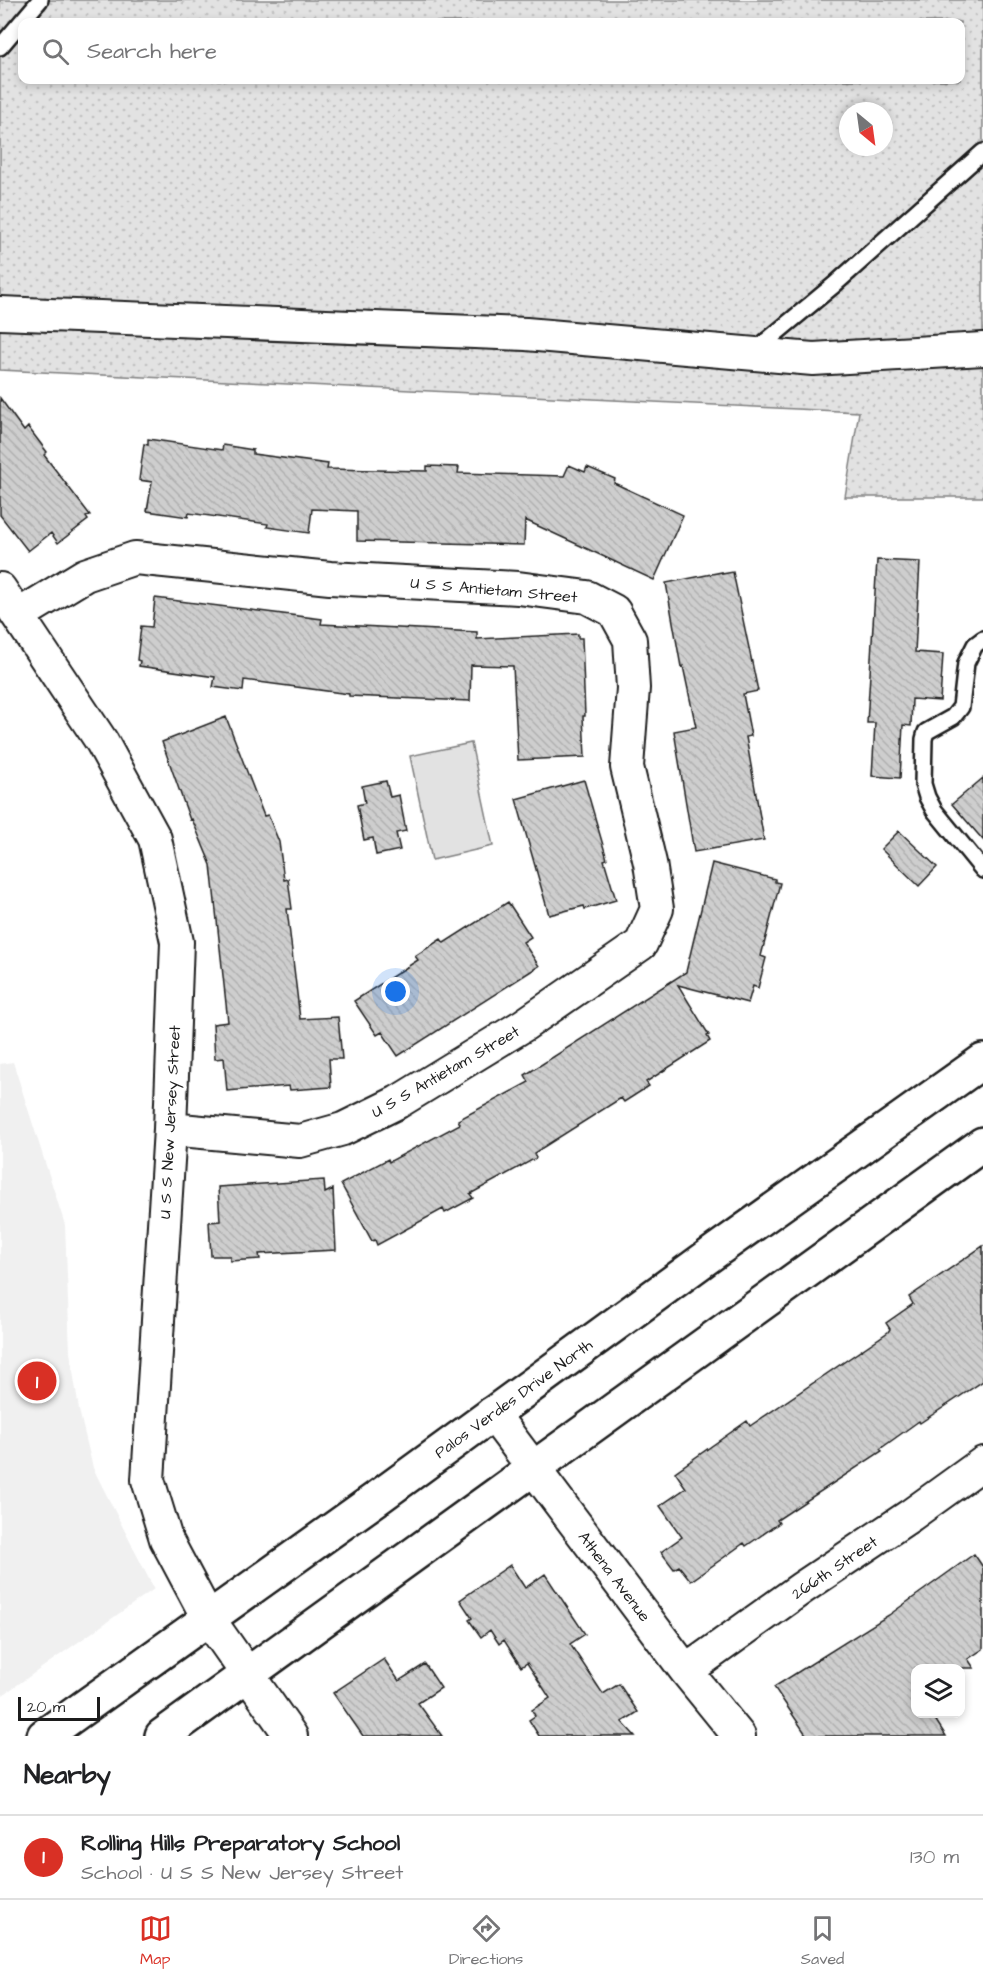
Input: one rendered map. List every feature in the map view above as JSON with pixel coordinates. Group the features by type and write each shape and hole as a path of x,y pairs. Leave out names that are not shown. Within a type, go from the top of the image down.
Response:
{"main road":[{"name":"Palos Verdes Drive North","path":"44,1736 983,1061"},
{"path":"162,1736 983,1144"}],"street":[{"path":"0,313 526,334 813,359 983,350"},
{"name":"U S S Antietam Street","path":"19,615 85,575 135,558 330,578 518,588 587,597 614,611 630,640 633,688 627,767 650,863 657,909 641,944 524,1025 398,1102 343,1129 300,1141 170,1129"},
{"name":"U S S New Jersey Street","path":"0,589 102,742 155,839 177,942 170,1129 148,1480 166,1539 208,1618 291,1736"},
{"name":"Athena Avenue","path":"492,1413 686,1671 739,1736"},
{"name":"266th Street","path":"686,1671 983,1463"}],"lane":[{"path":"25,18 40,0"},
{"path":"0,47 18,26"},
{"path":"752,353 834,285 983,152"},
{"path":"983,639 975,645 966,663 961,707 953,717 926,732 922,784 934,810 983,870"}],"shaded area":[{"path":"0,0 983,0 983,497 845,497 859,412 0,370"},
{"path":"471,743 493,846 432,860 410,756"},
{"path":"13,1062 65,1225 70,1352 79,1410 93,1468 154,1589 0,1697 0,1064"}],"building":[{"path":"0,398 24,431 28,427 47,452 44,455 90,515 86,517 88,520 58,543 51,533 28,551 0,515"},
{"path":"148,439 222,450 223,445 253,450 253,454 328,464 327,469 427,471 427,466 459,467 458,473 564,476 569,465 585,472 587,467 615,479 614,483 683,515 654,580 525,520 524,545 357,541 357,511 312,509 309,533 267,527 268,524 189,513 188,517 147,511 152,482 139,480 144,444 148,445"},
{"path":"877,560 920,562 915,652 943,654 940,701 912,699 911,726 903,725 900,778 872,776 875,723 867,723"},
{"path":"722,572 722,574 733,572 758,691 743,694 751,736 746,737 764,840 694,852 674,731 696,727 683,666 681,667 666,583"},
{"path":"155,598 322,619 321,624 477,632 477,639 578,634 578,638 582,638 585,757 518,760 513,666 471,665 470,701 349,696 349,694 244,680 243,691 213,687 215,677 139,666 140,661 137,660 141,626 152,627"},
{"path":"226,717 264,816 268,815 279,842 284,880 288,879 292,909 287,909 300,1019 338,1017 342,1059 329,1059 331,1087 290,1090 289,1086 227,1091 224,1058 215,1059 213,1024 228,1022 211,865 192,819 190,820 162,742"},
{"path":"983,778 983,840 952,804"},
{"path":"584,780 607,859 604,860 616,900 585,909 584,906 549,915 516,799"},
{"path":"386,781 390,797 399,795 406,831 396,833 400,850 376,855 373,838 364,840 357,805 365,803 362,786"},
{"path":"899,831 937,867 919,886 881,849"},
{"path":"712,863 775,879 775,882 780,883 761,956 766,958 758,988 753,986 748,1003 678,985 709,1035 707,1036 710,1041 646,1082 649,1086 624,1102 621,1098 534,1153 536,1158 470,1194 473,1198 445,1213 443,1209 377,1245 375,1240 372,1241 341,1184 388,1159 389,1162 460,1124 458,1120 529,1082 525,1075 686,972"},
{"path":"508,902 531,937 523,942 539,966 398,1056 382,1032 377,1035 354,1001 418,960 415,956 441,939 444,943"},
{"path":"324,1180 325,1193 333,1189 336,1250 259,1254 260,1259 230,1261 230,1256 211,1256 209,1222 220,1221 218,1187"},
{"path":"983,1246 983,1381 920,1423 919,1421 880,1449 882,1451 777,1520 779,1523 746,1546 744,1543 691,1581 679,1566 674,1569 661,1552 682,1537 660,1506 686,1488 675,1472 747,1421 750,1426 888,1332 890,1329 886,1323 913,1304 909,1297"},
{"path":"974,1554 983,1567 983,1649 968,1659 974,1668 965,1668 965,1664 911,1664 911,1718 934,1718 946,1736 807,1736 774,1687 889,1615"},
{"path":"510,1565 525,1588 545,1574 585,1634 570,1644 603,1694 619,1684 638,1712 622,1722 635,1736 539,1736 529,1720 535,1716 532,1710 550,1698 527,1663 521,1667 504,1640 499,1644 490,1630 481,1637 469,1620 472,1618 460,1600"},
{"path":"384,1659 399,1681 425,1664 441,1688 418,1703 442,1736 363,1736 333,1693"}],"place":[{"name":"Rolling Hills Preparatory School","path":"37,1381"}]}
